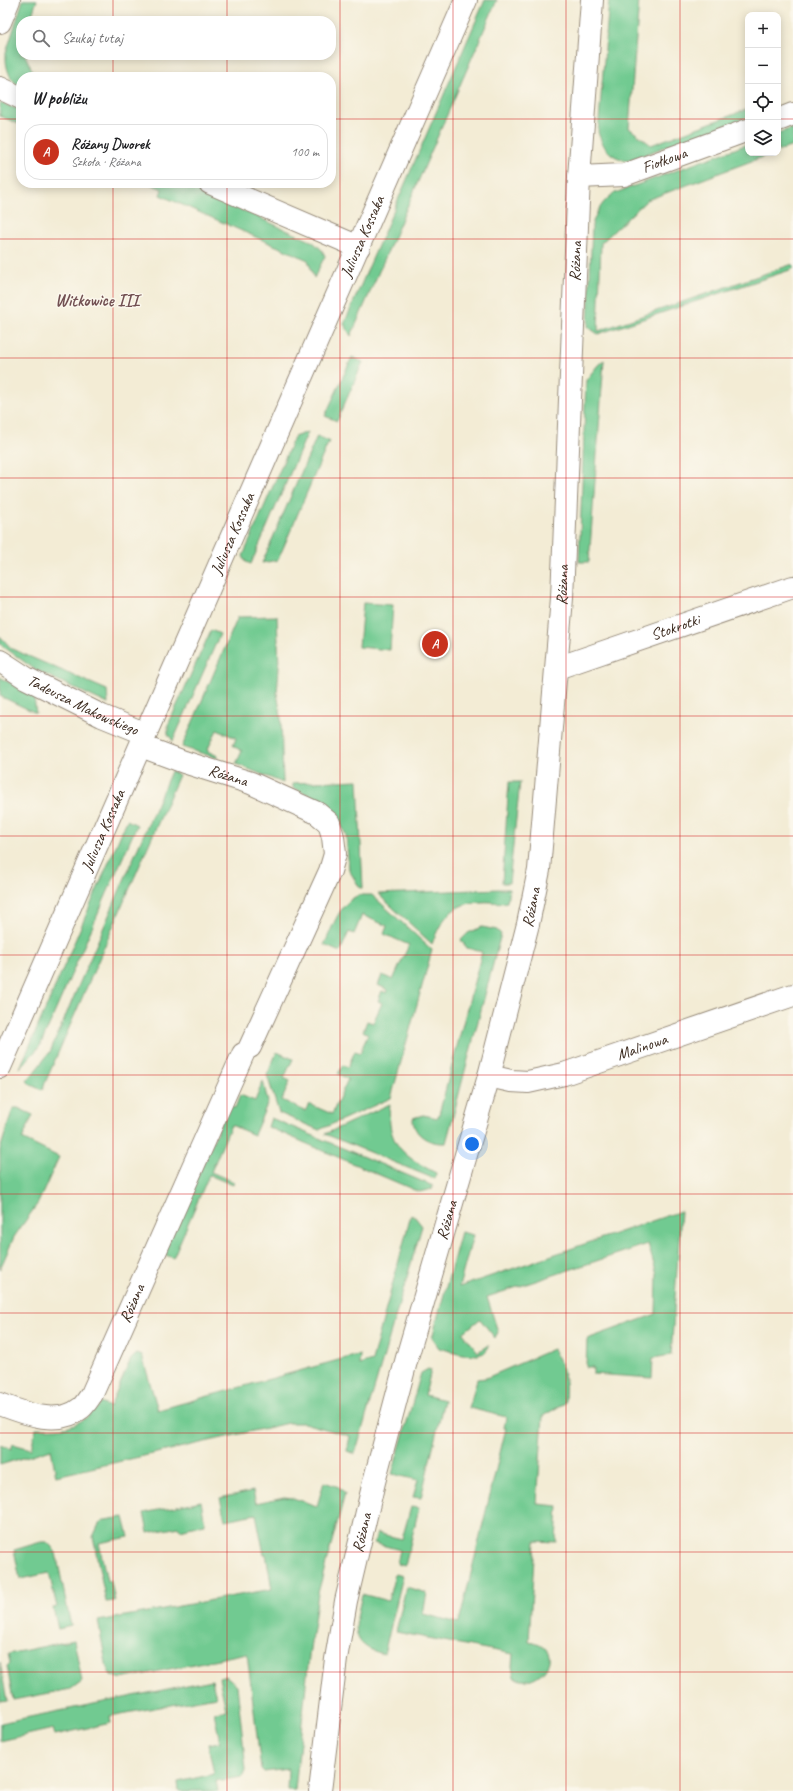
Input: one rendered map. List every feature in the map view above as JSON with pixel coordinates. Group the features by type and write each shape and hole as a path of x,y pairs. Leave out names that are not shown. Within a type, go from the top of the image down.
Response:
{"street":[{"path":"0,22 9,0"},
{"name":"Juliusza Kossaka","path":"0,1067 466,0"},
{"name":"Różana","path":"320,1791 336,1659 346,1601 374,1482 408,1354 489,1076 528,924 539,870 557,668 569,435 579,177 592,0"},
{"path":"0,88 16,96"},
{"path":"781,119 793,114"},
{"name":"Fiołkowa","path":"579,177 624,175 745,131"},
{"path":"222,188 359,247"},
{"name":"Stokrotki","path":"557,668 793,587"},
{"name":"Tadeusza Makowskiego","path":"0,661 26,678 102,716 143,740"},
{"name":"Różana","path":"0,1404 44,1417 65,1416 80,1408 92,1394 246,1051 330,871 335,854 333,837 328,823 317,813 251,783 184,762 143,740"},
{"name":"Malinowa","path":"489,1076 511,1081 528,1082 564,1074 793,995"}],"green space":[{"path":"23,0 37,0 32,16 18,16"},
{"path":"485,0 497,0 351,336 344,324"},
{"path":"609,0 639,0 629,128 651,145 745,110 745,118 629,160 617,157 609,152 602,143 598,132"},
{"path":"16,22 16,60 27,60 33,72 16,72 16,83 13,81 7,68 6,53"},
{"path":"0,103 16,108 16,123 0,116"},
{"path":"793,128 793,146 781,150 781,132"},
{"path":"745,145 745,156 765,156 647,200 601,243 598,331 793,264 793,269 598,334 588,327 592,225 598,211 615,193"},
{"path":"160,188 193,188 313,242 322,250 325,256 314,278 308,260 160,195 162,189"},
{"path":"352,357 363,362 337,421 325,416"},
{"path":"604,360 589,562 579,562 586,380"},
{"path":"308,432 251,564 246,562 243,556 294,437"},
{"path":"317,436 329,441 278,560 262,563"},
{"path":"363,603 393,605 390,650 359,647"},
{"path":"277,616 279,668 277,693 281,716 283,783 236,764 242,751 233,746 236,738 217,730 207,751 218,756 217,758 182,747 238,617"},
{"path":"211,630 220,634 173,741 168,734 168,725"},
{"path":"0,636 12,649 107,690 108,704 34,669 0,644"},
{"path":"0,677 34,697 36,713 0,696"},
{"path":"171,771 179,775 42,1090 31,1085 27,1081 50,1052"},
{"path":"358,780 363,888 360,888 349,870 346,835 335,812 323,801 293,788 293,783"},
{"path":"509,782 520,782 509,883 502,883"},
{"path":"127,820 137,825 40,1046 20,1068"},
{"path":"509,889 507,902 485,902 463,905 444,920 432,944 378,894"},
{"path":"359,895 372,895 432,950 391,1098 319,1130 279,1113 267,1075 277,1052 293,1059 284,1078 290,1081 282,1100 305,1111 309,1104 332,1114 348,1079 338,1074 343,1065 348,1067 355,1051 360,1053 368,1034 363,1031 367,1021 373,1023 382,1003 378,1001 382,991 387,993 388,990 378,985 382,975 393,980 409,945 384,934 387,926 362,915 354,934 349,932 340,952 324,945 337,916 346,904"},
{"path":"482,927 497,930 501,934 446,1143 434,1142 419,1134 416,1130 413,1118 423,1115 438,1118 482,952 467,948 461,940 468,933"},
{"path":"263,1081 268,1102 254,1135 231,1125 211,1172 234,1182 233,1185 209,1175 173,1258 163,1254 229,1105 235,1108 240,1095 255,1101"},
{"path":"390,1104 389,1118 394,1139 399,1147 414,1161 436,1173 435,1179 325,1134"},
{"path":"13,1108 18,1108 33,1115 22,1139 59,1157 38,1203 14,1237 0,1269 0,1150"},
{"path":"271,1118 433,1186 432,1189 419,1192 268,1127"},
{"path":"681,1211 671,1355 653,1358 652,1378 593,1374 593,1367 586,1367 587,1339 656,1314 657,1275 648,1244 487,1297 498,1332 495,1338 480,1319 463,1333 478,1352 488,1345 489,1347 484,1353 478,1355 462,1354 439,1348 432,1338 461,1232 473,1235 459,1287"},
{"path":"411,1215 415,1217 422,1226 355,1454 347,1451 350,1436 304,1423 288,1423 56,1476 51,1449 0,1465 0,1445 11,1449 13,1444 31,1449 36,1428 56,1428 73,1425 87,1417 101,1403 110,1407 131,1359 137,1354 142,1356 158,1410 342,1359 360,1355 359,1365 372,1361"},
{"path":"553,1349 563,1370 565,1403 543,1416 537,1504 558,1506 556,1542 535,1541 529,1641 542,1646 548,1653 549,1660 546,1668 540,1675 531,1679 522,1680 514,1677 512,1666 513,1654 396,1632 406,1587 427,1593 423,1614 459,1623 506,1428 504,1428 506,1417 469,1408 477,1379 486,1378"},
{"path":"428,1369 431,1370 425,1395 444,1400 421,1498 413,1497 418,1480 392,1474 421,1373"},
{"path":"324,1482 339,1487 345,1494 318,1593 309,1656 295,1790 287,1790 288,1769 264,1772 261,1769 247,1653 121,1679 110,1674 107,1668 98,1621 272,1589 266,1554 264,1554 256,1514 225,1520 220,1498 253,1491 256,1503 284,1497 293,1498 317,1506"},
{"path":"201,1501 205,1524 180,1530 179,1527 148,1533 144,1513"},
{"path":"411,1507 419,1508 405,1566 397,1564 400,1550 374,1543 377,1533 402,1539"},
{"path":"124,1517 129,1537 99,1543 107,1581 111,1581 115,1601 106,1602 93,1537 99,1524 105,1520"},
{"path":"41,1542 47,1542 56,1553 71,1626 58,1629 53,1608 57,1607 49,1573 20,1579 14,1550"},
{"path":"395,1574 403,1576 384,1654 372,1650 364,1645 356,1632 356,1624 362,1594 388,1601"},
{"path":"74,1640 82,1681 71,1689 13,1700 7,1666 10,1663 8,1654"},
{"path":"0,1662 7,1701 0,1702"},
{"path":"226,1676 237,1685 246,1770 243,1777 216,1781 218,1791 179,1791 178,1782 214,1774 208,1744 220,1742 214,1712 226,1710 219,1678"},
{"path":"212,1680 216,1697 110,1716 111,1723 55,1735 53,1729 0,1741 0,1723"}],"place":[{"name":"Różany Dworek","path":"435,644"}],"district":[{"name":"Witkowice III","path":"97,300"}]}
